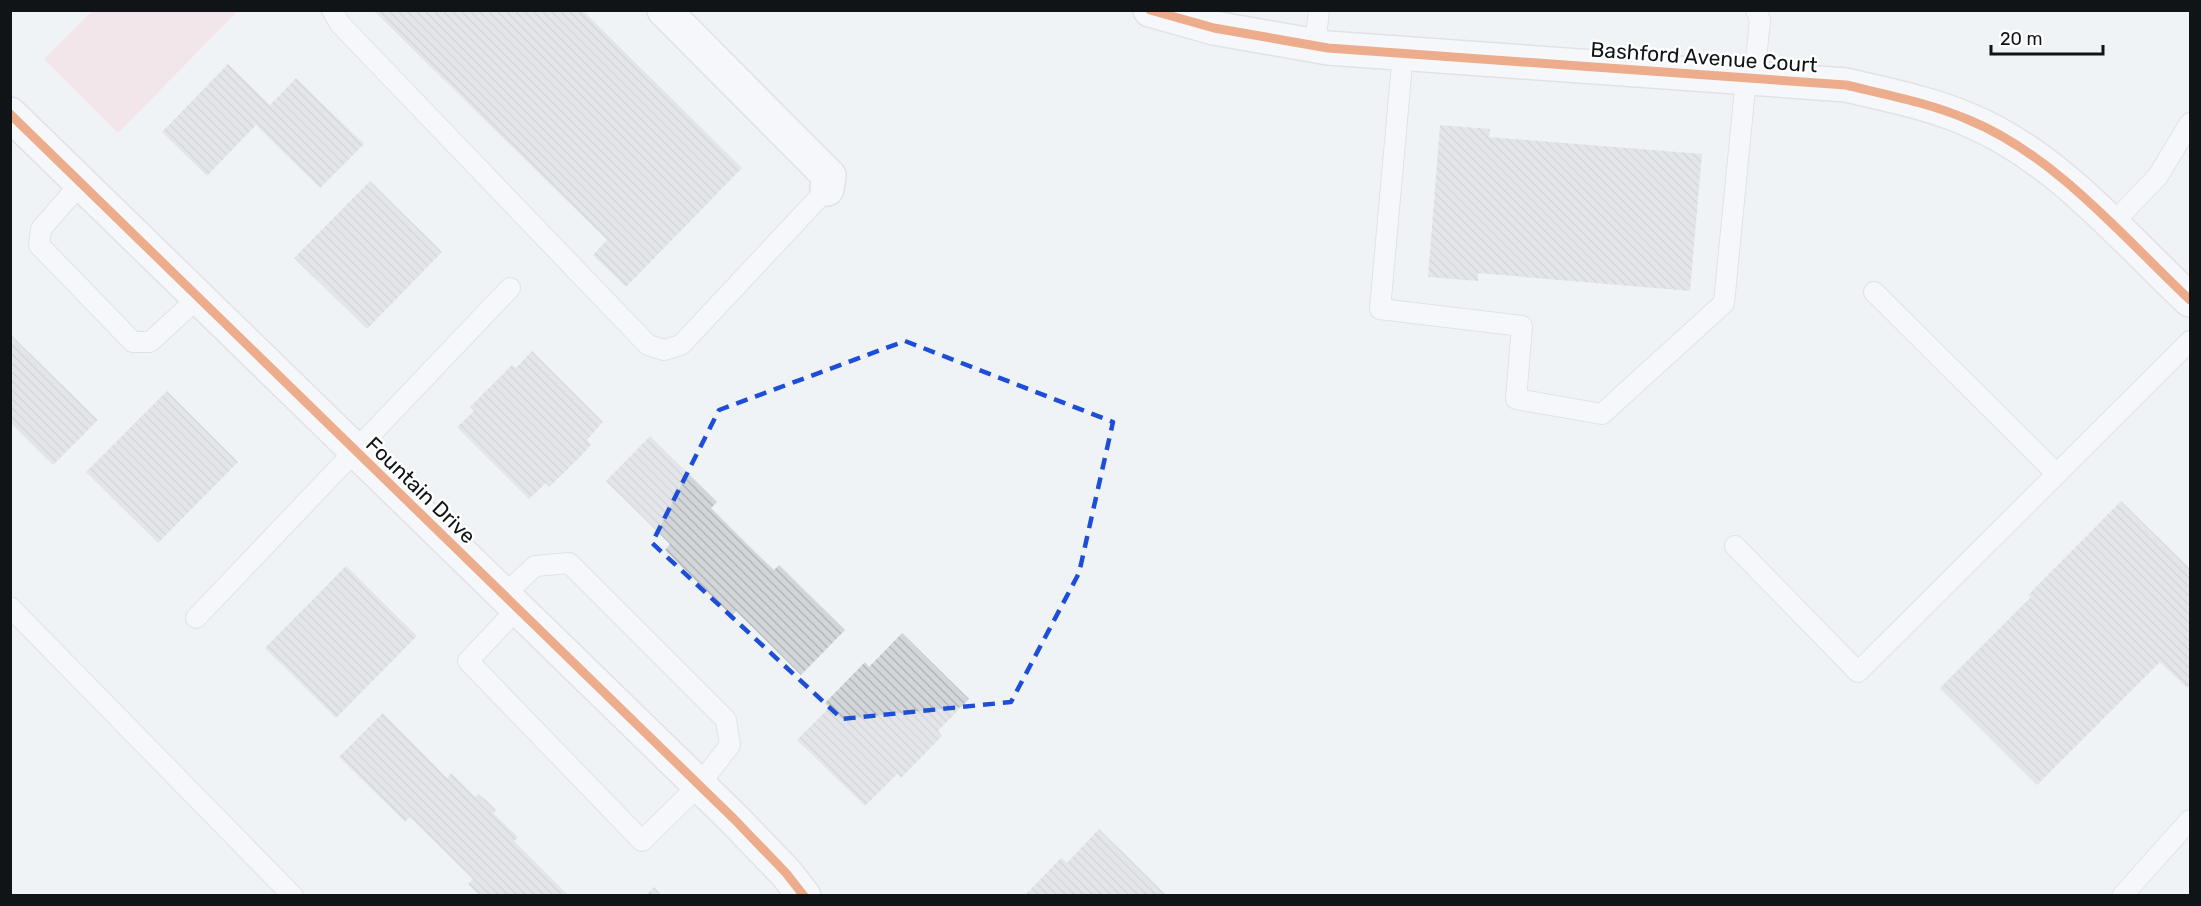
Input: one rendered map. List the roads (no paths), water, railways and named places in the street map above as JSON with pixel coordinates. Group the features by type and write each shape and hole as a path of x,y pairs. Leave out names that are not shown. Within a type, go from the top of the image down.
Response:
{"street":[{"path":"664,10 829,176 827,189"},
{"name":"Bashford Avenue Court","path":"1150,10 1214,28 1315,45 1846,85 1918,102 1970,120 2019,146 2085,198 2190,300"},
{"name":"Fountain Drive","path":"10,114 699,785 786,873 804,896"}],"lane":[{"path":"332,10 340,24 648,345 664,350 681,345 827,189"},
{"path":"1315,45 1319,10"},
{"path":"1403,53 1380,309 1522,326 1516,399 1602,414 1724,303 1750,78 1760,20 1756,10"},
{"path":"2112,224 2158,176 2190,123"},
{"path":"81,183 41,229 39,245 132,342 150,342 199,297"},
{"path":"196,618 353,450 510,288"},
{"path":"1874,292 2057,474"},
{"path":"1735,546 1857,672 2190,341"},
{"path":"569,563 726,720 730,745 699,785 642,841 468,661 535,566 569,563"},
{"path":"10,607 293,896"},
{"path":"2122,896 2190,820"}]}
